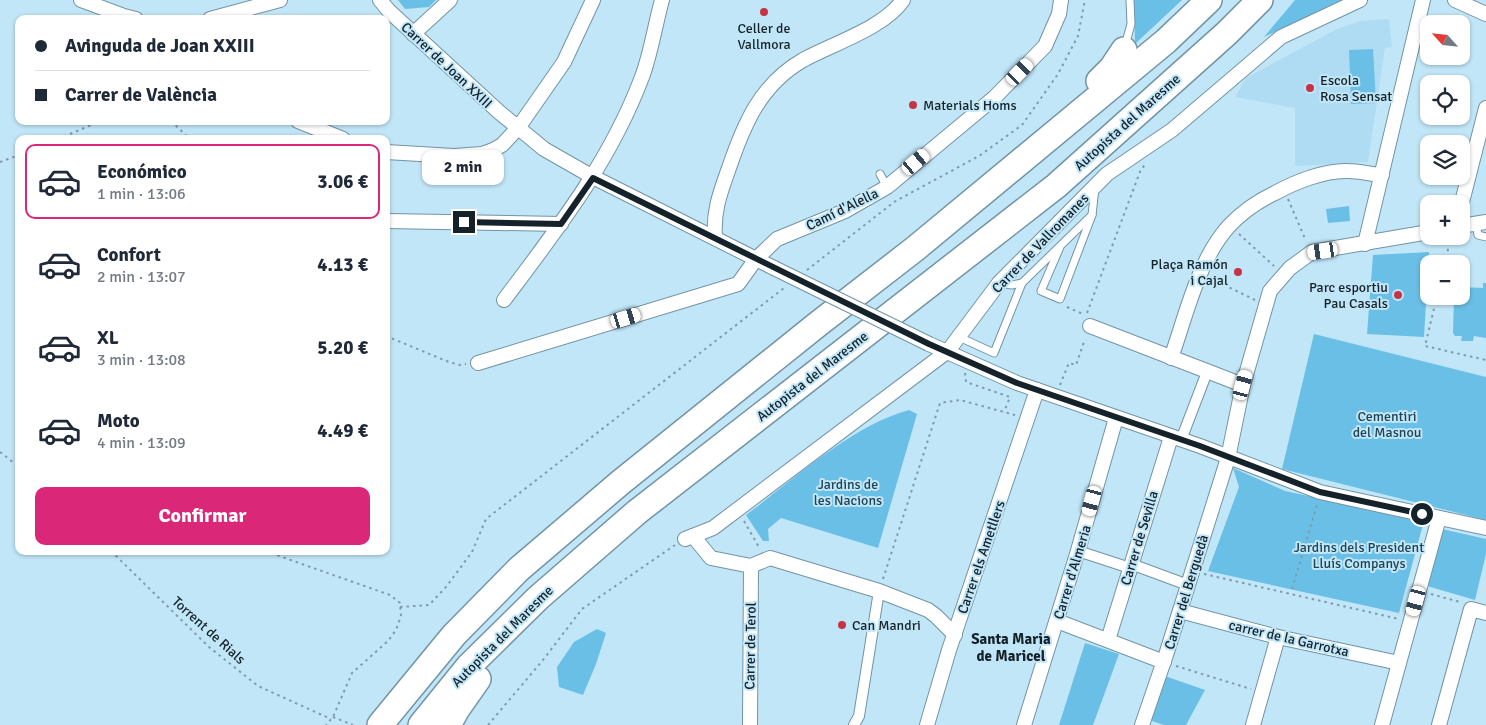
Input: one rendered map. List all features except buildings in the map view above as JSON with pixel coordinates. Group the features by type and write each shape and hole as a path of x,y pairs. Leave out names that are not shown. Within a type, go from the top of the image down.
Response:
{"highway":[{"path":"380,725 454,635 519,569 621,482 916,248 1166,41 1209,0"},
{"name":"Autopista del Maresme","path":"421,725 468,667 538,598 637,512 1056,186 1228,32 1260,0"},
{"path":"916,248 1066,112 1112,68 1124,50"},
{"path":"448,725 477,680 530,622 538,598"}],"street":[{"path":"81,0 121,15"},
{"path":"225,15 280,0"},
{"name":"Carrer de Joan XXIII","path":"380,0 413,34 544,149 593,178 929,344 1017,383 1176,438 1320,492 1486,528"},
{"path":"413,34 450,0"},
{"path":"390,152 454,156 482,154 502,145 518,128 564,62 593,0"},
{"path":"504,300 561,224 593,178 608,152 642,77 662,0"},
{"path":"715,238 714,221 717,203 750,114 765,92 783,74 802,61 882,20 898,8 903,0"},
{"name":"Camí d'Alella","path":"478,363 738,284 756,259 777,239 845,211 887,187 994,98 1045,46 1059,14 1061,0"},
{"name":"Carrer de Vallromanes","path":"689,537 714,528 948,351 999,283 1107,174 1172,130 1281,37 1360,0"},
{"path":"1365,244 1423,0"},
{"path":"1455,0 1486,14"},
{"path":"1464,195 1486,108"},
{"path":"308,125 333,135"},
{"path":"1170,358 1186,310 1201,274 1217,242 1229,226 1256,203 1310,177 1346,171 1382,176"},
{"path":"390,221 561,224"},
{"name":"Carrer del Berguedà","path":"1142,725 1164,662 1228,458 1243,385 1270,291 1290,268 1312,252 1420,234"},
{"path":"1088,321 1170,358 1243,385"},
{"path":"1176,438 1207,372"},
{"name":"Carrer els Ametllers","path":"927,725 954,635 1037,390"},
{"name":"Carrer d'Almeria","path":"1024,725 1078,551 1116,418"},
{"name":"Carrer de Sevilla","path":"1108,640 1131,566 1176,438"},
{"path":"1382,725 1439,518"},
{"path":"689,537 711,558 751,566 770,558 879,591 928,610 954,635"},
{"path":"1078,551 1188,585"},
{"name":"Carrer de Terol","path":"750,725 751,566"},
{"path":"854,725 859,716 879,591"},
{"path":"1439,725 1471,609 1486,612"},
{"name":"carrer de la Garrotxa","path":"1180,611 1399,664"},
{"path":"1057,621 1164,662"},
{"path":"1253,725 1278,636"}],"lane":[{"path":"1124,50 1131,24 1130,0"},
{"path":"880,174 887,187"},
{"path":"1060,246 1041,291 1060,299 1092,215 1095,186"},
{"path":"959,337 994,353 1022,284 1092,215"},
{"path":"1481,223 1478,235 1486,237"},
{"path":"999,283 1022,284"}],"path":[{"path":"68,135 91,125"},
{"path":"175,125 186,135"},
{"path":"1055,396 1068,363 1076,365 1088,321 1141,169 1151,159 1146,148"},
{"path":"0,162 15,156"},
{"path":"1284,188 1303,236"},
{"path":"1229,226 1270,263"},
{"path":"1201,274 1266,305"},
{"path":"1435,305 1425,346 1486,360"},
{"path":"390,338 460,365 478,363"},
{"path":"964,369 966,382 1010,397 1004,412"},
{"path":"879,591 940,403 960,400 1028,418"},
{"path":"0,452 15,464"},
{"path":"738,510 766,560"},
{"path":"1292,589 1314,513"},
{"path":"400,607 429,605 446,587 472,552 486,519"},
{"path":"488,725 543,660 582,609 689,537"},
{"name":"Torrent de Rials","path":"115,555 209,647 258,686 353,725"},
{"path":"276,555 390,595 400,603 401,616 396,630 388,641 352,673 332,718 326,725"},
{"path":"1192,571 1411,622"},
{"path":"1419,591 1472,605 1471,609"},
{"path":"1164,662 1262,693"}],"shaded area":[{"name":"Escola Rosa Sensat","path":"1389,19 1392,47 1385,48 1368,162 1295,166 1295,108 1235,97 1246,78 1335,30 1360,21"}],"green space":[{"path":"398,0 436,0 429,7 405,9"},
{"path":"1134,0 1182,0 1135,44"},
{"path":"1295,0 1344,0 1264,37"},
{"path":"1373,49 1376,103 1351,104 1349,50"},
{"path":"1349,206 1350,221 1328,223 1326,209"},
{"name":"Parc esportiu Pau Casals","path":"1429,252 1429,255 1420,255 1420,305 1426,305 1424,337 1367,334 1373,255"},
{"path":"1483,283 1486,283 1486,338 1474,336 1473,341 1461,341 1462,336 1455,336 1453,333 1454,305 1470,305 1470,287 1483,288"},
{"name":"Cementiri del Masnou","path":"1314,334 1486,377 1486,520 1282,469"},
{"name":"Jardins de les Nacions","path":"909,410 917,414 878,548 781,518 768,529 769,541 763,541 746,515 803,470 845,441 866,428"},
{"name":"Jardins dels President Lluís Companys","path":"1233,468 1285,491 1424,521 1399,613 1208,571 1239,487"},
{"path":"1442,529 1486,539 1486,554 1475,600 1427,586"},
{"path":"597,629 606,633 583,695 559,687 557,667 574,642"},
{"path":"1085,643 1119,654 1093,725 1059,725"},
{"path":"1162,675 1205,690 1186,725 1164,725 1146,719"}],"place":[{"name":"Celler de Vallmora","path":"764,12"},
{"name":"Escola Rosa Sensat","path":"1310,88"},
{"name":"Materials Homs","path":"913,105"},
{"name":"Plaça Ramón i Cajal","path":"1238,272"},
{"name":"Parc esportiu Pau Casals","path":"1398,295"},
{"name":"Can Mandri","path":"842,625"}],"district":[{"name":"Santa Maria de Maricel","path":"1011,648"}],"route":[{"path":"464,222 561,224 593,178 929,344 1017,383 1134,425 1200,446 1320,492 1422,514"}]}
